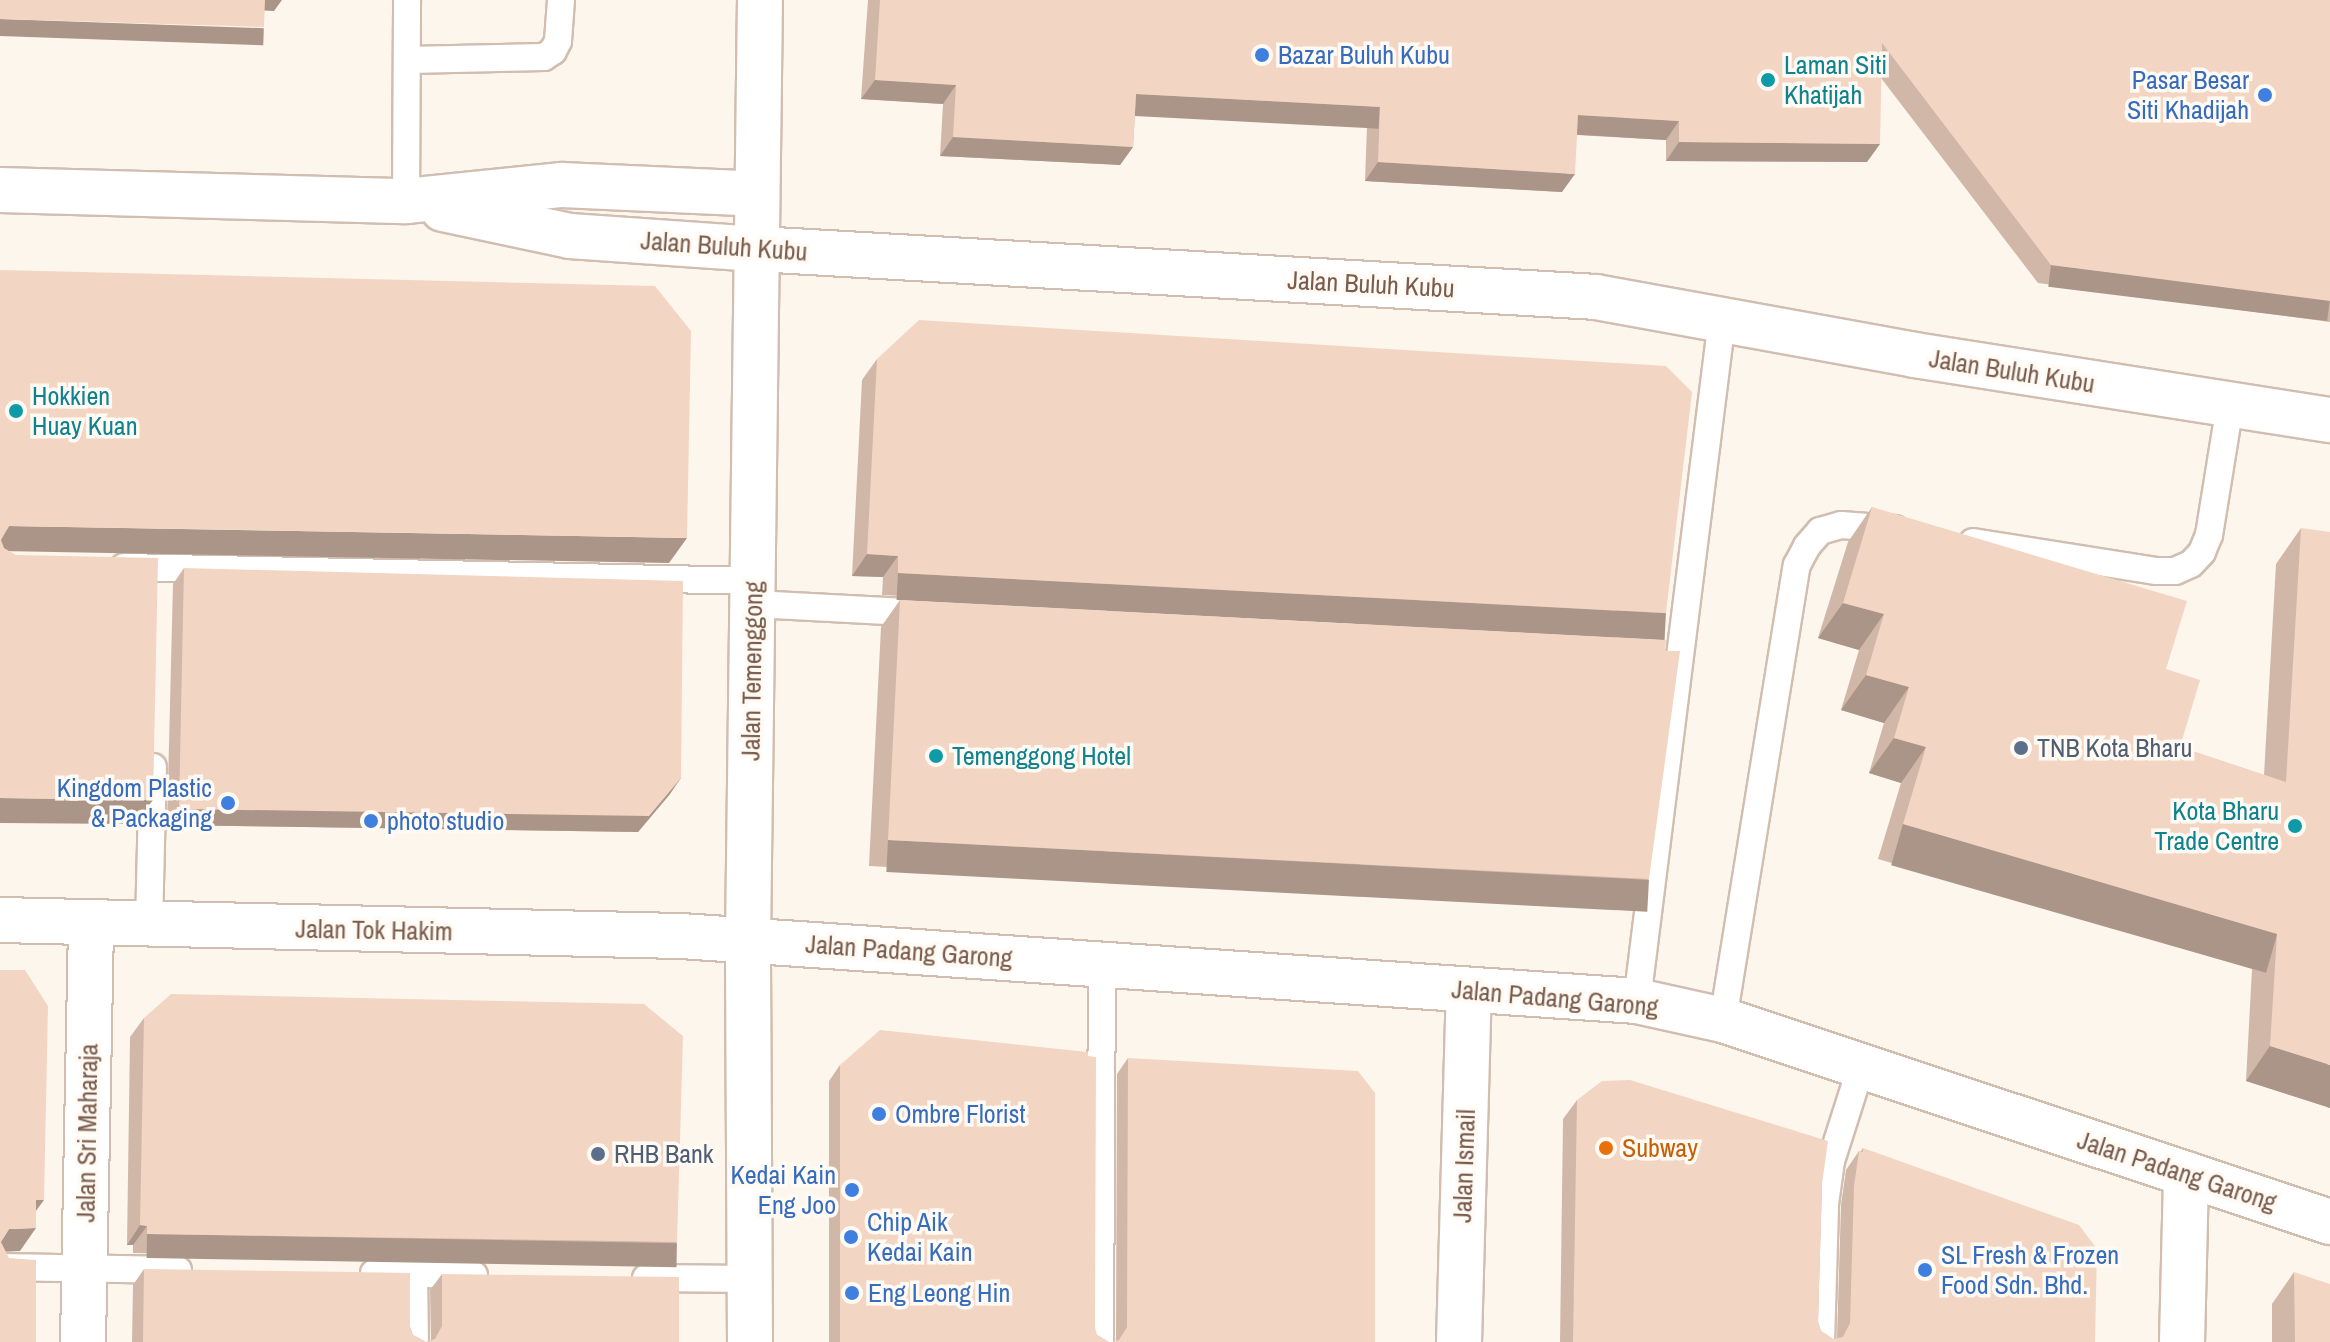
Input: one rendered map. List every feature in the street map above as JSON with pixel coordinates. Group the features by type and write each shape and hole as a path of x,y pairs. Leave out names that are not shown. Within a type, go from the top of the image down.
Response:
{"street":[{"name":"Jalan Temenggong","path":"750,1342 748,940 760,0"},
{"name":"Jalan Buluh Kubu","path":"0,190 406,201 562,185 757,194"},
{"name":"Jalan Buluh Kubu","path":"406,201 570,236 1596,297 1914,355 2330,420"},
{"name":"Jalan Tok Hakim","path":"0,920 748,940"},
{"name":"Jalan Sri Maharaja","path":"83,1342 91,924"},
{"name":"Jalan Padang Garong","path":"748,940 1637,1001 1723,1020 2330,1222"},
{"name":"Jalan Ismail","path":"1459,1342 1469,990"},
{"path":"2182,1342 2186,1174"}],"lane":[{"path":"406,201 407,0"},
{"path":"408,60 544,57 553,51 558,41 561,0"},
{"path":"1637,1001 1722,320"},
{"path":"1723,1020 1797,565 1807,546 1820,531 1841,525 1863,524 2157,571 2175,571 2191,564 2202,552 2209,535 2230,405"},
{"path":"94,566 754,592 958,614"},
{"path":"157,567 157,599"},
{"path":"1649,650 1680,652"},
{"path":"149,926 153,739"},
{"path":"1100,1342 1102,965"},
{"path":"1821,1342 1825,1204 1831,1161 1861,1067"},
{"path":"0,1267 210,1271"},
{"path":"352,1273 494,1275"},
{"path":"414,1274 415,1342"},
{"path":"622,1277 750,1279"}],"building":[{"path":"0,0 265,0 264,27 0,19"},
{"path":"880,0 2330,0 2330,301 2051,265 1882,43 1880,144 1679,142 1679,121 1578,115 1575,174 1378,162 1380,107 1136,94 1133,147 953,137 956,85 875,80"},
{"path":"0,270 655,286 691,331 687,538 9,526 1,540 4,548 16,555 158,558 153,800 0,798"},
{"path":"919,320 1666,366 1692,392 1666,613 898,573 898,556 867,554 877,359"},
{"path":"1872,507 2187,601 2166,669 2200,680 2180,747 2286,782 2301,528 2330,532 2330,1065 2270,1046 2277,934 1903,824 1926,747 1894,738 1909,687 1866,675 1884,614 1843,603"},
{"path":"184,568 683,581 681,778 649,816 179,809"},
{"path":"900,600 1666,640 1665,651 1680,651 1649,879 888,840"},
{"path":"0,970 25,970 48,1006 44,1200 36,1200 36,1228 9,1229 1,1242 9,1258 36,1260 36,1342 0,1342"},
{"path":"171,994 644,1004 683,1036 677,1242 147,1234 147,1226 140,1225 144,1018"},
{"path":"880,1030 1088,1052 1088,1056 1096,1057 1095,1327 1097,1335 1109,1342 840,1342 840,1065"},
{"path":"1128,1058 1358,1071 1375,1093 1375,1342 1112,1342 1119,1340 1127,1327"},
{"path":"1630,1080 1828,1141 1822,1184 1818,1322 1821,1331 1833,1339 1843,1337 1850,1323 1854,1186 1859,1151 1863,1152 1863,1148 2079,1225 2097,1249 2095,1342 1573,1342 1577,1100 1602,1081"},
{"path":"144,1269 410,1273 410,1327 413,1335 426,1342 143,1342"},
{"path":"2294,1272 2330,1284 2330,1342 2295,1342"},
{"path":"442,1274 679,1277 679,1342 426,1342 435,1339 442,1326"}],"place":[{"name":"Bazar Buluh Kubu","path":"1262,55"},
{"name":"Laman Siti Khatijah","path":"1768,80"},
{"name":"Pasar Besar Siti Khadijah","path":"2265,95"},
{"name":"Hokkien Huay Kuan","path":"16,411"},
{"name":"TNB Kota Bharu","path":"2021,748"},
{"name":"Temenggong Hotel","path":"936,756"},
{"name":"Kingdom Plastic & Packaging","path":"228,803"},
{"name":"photo studio","path":"371,821"},
{"name":"Kota Bharu Trade Centre","path":"2295,826"},
{"name":"Ombre Florist","path":"879,1114"},
{"name":"Subway","path":"1606,1148"},
{"name":"RHB Bank","path":"598,1154"},
{"name":"Kedai Kain Eng Joo","path":"852,1190"},
{"name":"Chip Aik Kedai Kain","path":"851,1237"},
{"name":"SL Fresh & Frozen Food Sdn. Bhd.","path":"1925,1270"},
{"name":"Eng Leong Hin","path":"852,1293"}]}
